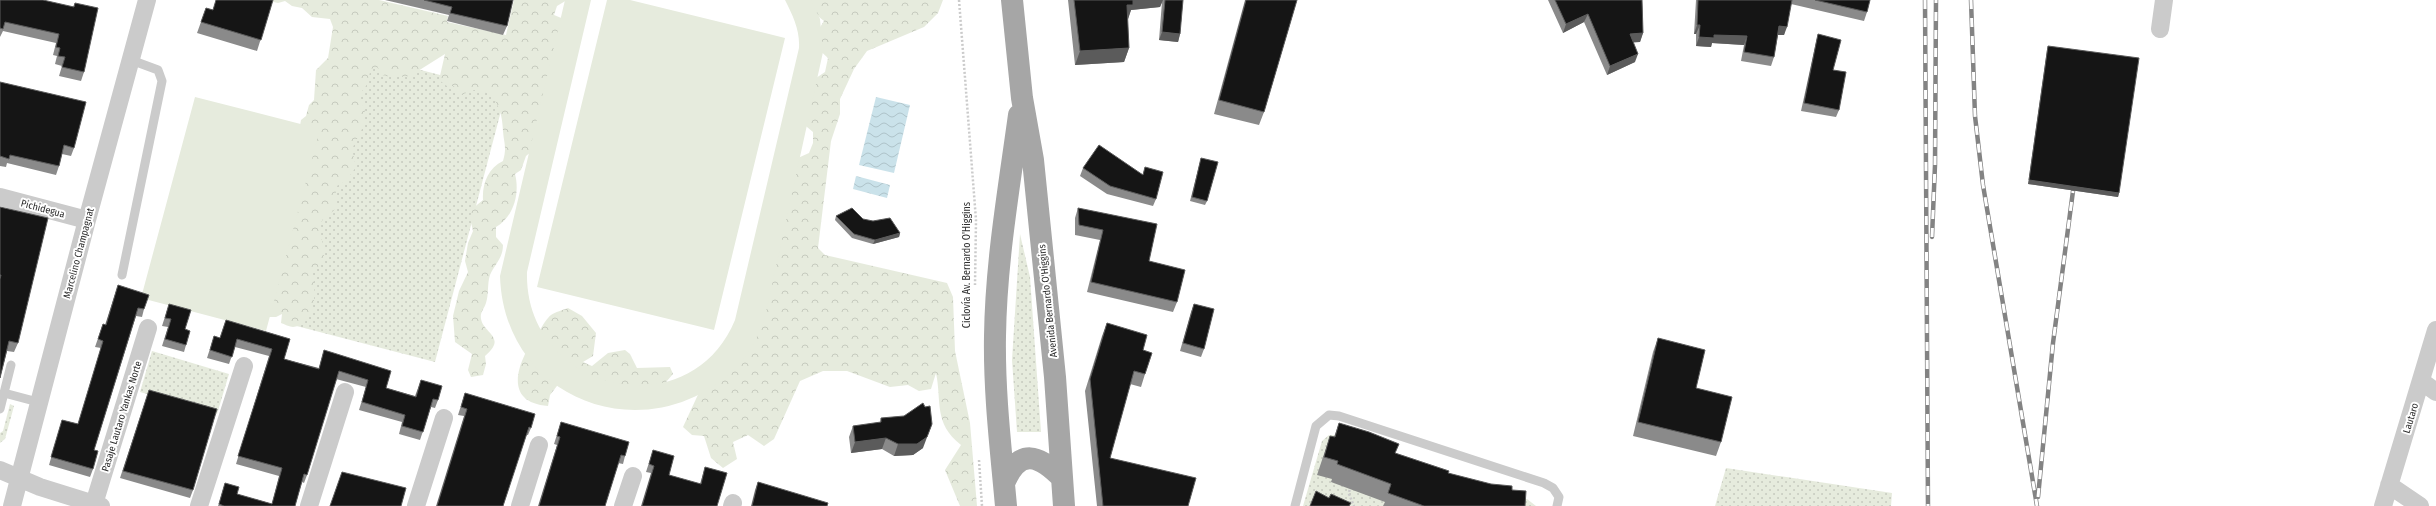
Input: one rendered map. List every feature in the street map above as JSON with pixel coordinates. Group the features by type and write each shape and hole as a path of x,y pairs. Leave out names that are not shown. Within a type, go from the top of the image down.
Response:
{"main road":[{"name":"Avenida Bernardo O'Higgins","path":"1012,0 1022,98 1033,160 1055,377 1064,506"},
{"name":"Avenida Bernardo O'Higgins","path":"1006,506 995,370 996,299 999,263 1022,98"},
{"path":"1004,483 1016,464 1031,458 1039,459 1049,465 1062,478"}],"street":[{"path":"2160,29 2164,0"},
{"name":"Marcelino Champagnat","path":"12,506 38,402 131,60 142,1"},
{"name":"Pichidegua","path":"0,197 87,220"},
{"name":"Pasaje Lautaro Yankas Norte","path":"97,505 148,328"},
{"name":"Lautaro","path":"2383,506 2436,330"},
{"path":"199,506 244,366"},
{"path":"2421,381 2436,392"},
{"path":"309,506 345,392"},
{"path":"416,506 444,418"},
{"path":"520,506 539,445"},
{"path":"0,470 40,487 97,505"},
{"path":"623,506 633,476"},
{"path":"2389,485 2420,506"}],"lane":[{"path":"122,275 162,81 158,70 131,60"},
{"path":"0,409 11,365"},
{"path":"4,394 38,402"},
{"path":"1295,506 1316,426 1329,415 1339,416 1544,484 1553,488 1559,497 1557,506"}],"path":[{"name":"Ciclovía Av. Bernardo O'Higgins","path":"960,0 976,220 975,290"},
{"path":"979,454 982,506"},
{"path":"1351,484 1348,492 1354,506"}],"green space":[{"path":"265,0 379,0 448,16 447,22 506,35 514,0 567,0 557,6 554,15 571,22 537,147 526,156 521,170 515,174 517,189 514,204 507,217 496,227 496,237 503,245 503,250 490,275 487,300 481,314 481,320 484,326 494,338 492,349 485,356 486,364 483,375 471,377 468,370 472,354 455,342 453,316 459,291 468,272 465,261 468,243 473,231 470,218 472,209 483,200 485,182 490,172 503,161 505,149 502,120 496,102 490,93 474,90 461,95 456,92 454,86 447,86 439,80 445,54 410,76 400,77 399,73 391,77 382,75 377,67 371,69 366,86 359,95 365,111 364,125 352,149 356,167 346,181 335,187 337,197 335,209 323,219 320,228 324,255 321,263 312,274 314,281 314,297 310,314 301,325 293,327 281,323 282,314 276,317 267,317 301,120 306,116 309,105 314,100 316,70 328,58 333,27 330,19 312,17 302,8 292,6 285,1 278,3"},
{"path":"565,0 591,0 527,272 533,313 552,345 579,369 613,382 648,385 683,376 713,355 735,320 799,48 797,29 785,0 811,0 820,19 823,52 764,321 750,350 738,366 703,393 664,407 625,410 588,402 554,383 526,356 508,320 500,276"},
{"path":"607,0 630,0 785,38 714,330 537,287"},
{"path":"809,0 943,0 938,13 924,27 867,51 854,69 840,99 840,114 831,141 818,248 825,255 947,283 953,297 955,351 970,423 977,506 960,506 945,470 961,445 952,437 942,420 936,373 931,389 919,391 908,385 890,387 847,371 823,371 800,381 774,439 764,446 748,435 733,442 737,459 723,468 711,458 704,436 692,435 683,427 702,386 721,369 789,162 809,153 813,143 813,132 801,122 810,82 825,72 828,58 815,46 817,32 824,21 814,13"},
{"path":"355,53 506,92 435,362 285,323"},
{"path":"195,97 320,129 266,331 141,298"},
{"path":"1020,234 1030,277 1041,432 1017,432 1012,360"},
{"path":"568,308 582,316 596,333 593,356 583,362 592,366 608,353 625,350 630,354 637,368 670,367 673,374 660,389 560,382 550,395 548,406 533,403 523,396 518,387 518,376 521,364 533,340 548,318 555,313"},
{"path":"152,351 229,374 217,414 140,392"},
{"path":"10,404 14,406 5,439 0,443 0,433 3,431"},
{"path":"1329,435 1336,435 1527,499 1536,506 1303,506 1322,441"},
{"path":"1726,468 1892,493 1891,506 1715,506"}],"water":[{"path":"876,97 910,105 894,173 859,165"},
{"path":"856,176 890,185 887,198 853,189"}],"building":[{"path":"0,0 43,0 74,7 75,3 98,8 84,72 62,67 65,57 58,56 60,48 56,47 59,34 5,22 3,29 0,28"},
{"path":"216,0 273,0 261,40 201,22 206,8 213,10"},
{"path":"424,0 513,0 507,26 450,13 452,7"},
{"path":"1074,0 1133,0 1133,5 1127,5 1129,48 1080,51"},
{"path":"1165,0 1183,0 1180,34 1162,32"},
{"path":"1246,0 1297,0 1264,112 1219,100"},
{"path":"1555,0 1642,0 1643,33 1630,34 1638,54 1610,66 1588,14 1566,24"},
{"path":"1698,0 1792,0 1787,27 1779,26 1774,57 1744,52 1747,36 1714,35 1714,38 1699,37 1700,25 1697,25"},
{"path":"1815,0 1870,0 1867,12"},
{"path":"1818,34 1841,40 1833,70 1846,72 1839,110 1804,103"},
{"path":"2048,46 2139,58 2119,193 2029,180"},
{"path":"0,82 86,102 74,148 64,145 59,166 10,155 9,159 0,156"},
{"path":"1099,145 1143,175 1145,167 1163,172 1156,199 1110,186 1083,168"},
{"path":"1201,158 1218,162 1207,201 1192,197"},
{"path":"0,207 48,218 18,343 9,341 0,378 1,275"},
{"path":"852,208 863,219 873,221 890,218 900,233 875,240 854,234 836,216"},
{"path":"1078,208 1157,224 1149,261 1185,270 1177,302 1091,282 1103,230 1079,225"},
{"path":"118,285 149,295 144,309 138,308 94,450 98,451 93,469 51,457 62,420 78,424 103,341 98,339 103,324 106,325"},
{"path":"169,304 191,310 185,329 190,331 186,345 165,339 171,319 165,318"},
{"path":"1194,304 1214,309 1204,349 1183,343"},
{"path":"226,320 290,339 284,359 319,369 324,350 391,371 386,388 416,397 421,380 442,386 438,400 433,399 423,432 402,426 405,415 362,402 368,380 339,371 307,475 304,474 295,506 224,506 219,504 225,483 239,487 237,494 272,504 282,468 238,456 272,349 237,339 232,357 210,350 214,336 220,338"},
{"path":"1107,323 1147,335 1143,350 1152,353 1145,374 1134,371 1110,458 1196,478 1188,506 1103,506 1090,379"},
{"path":"1658,338 1705,350 1696,388 1732,397 1721,442 1638,422"},
{"path":"149,390 217,409 193,490 123,471"},
{"path":"465,393 535,414 531,428 529,427 503,506 437,506 467,409 461,407"},
{"path":"923,403 925,407 930,406 932,424 927,437 917,444 898,444 886,438 855,442 853,426 881,422 881,418 904,416"},
{"path":"561,422 629,442 625,456 621,455 605,506 539,506 560,437 557,436"},
{"path":"1339,423 1369,432 1399,444 1395,453 1449,471 1448,473 1491,484 1512,486 1512,490 1526,491 1525,506 1424,506 1388,493 1391,484 1337,464 1338,461 1324,457 1330,436 1335,437"},
{"path":"653,450 674,456 669,475 701,484 705,467 727,473 717,506 642,506 654,466 649,464"},
{"path":"342,472 406,488 401,506 330,506"},
{"path":"758,482 828,503 827,506 752,506"},
{"path":"1316,491 1329,498 1331,494 1351,503 1349,506 1310,506"}],"railway":[{"path":"1925,0 1928,506"},
{"path":"1932,237 1935,165 1936,0"},
{"path":"1971,0 1975,116 1983,185 2037,506"},
{"path":"2038,497 2053,343 2073,191"}]}
